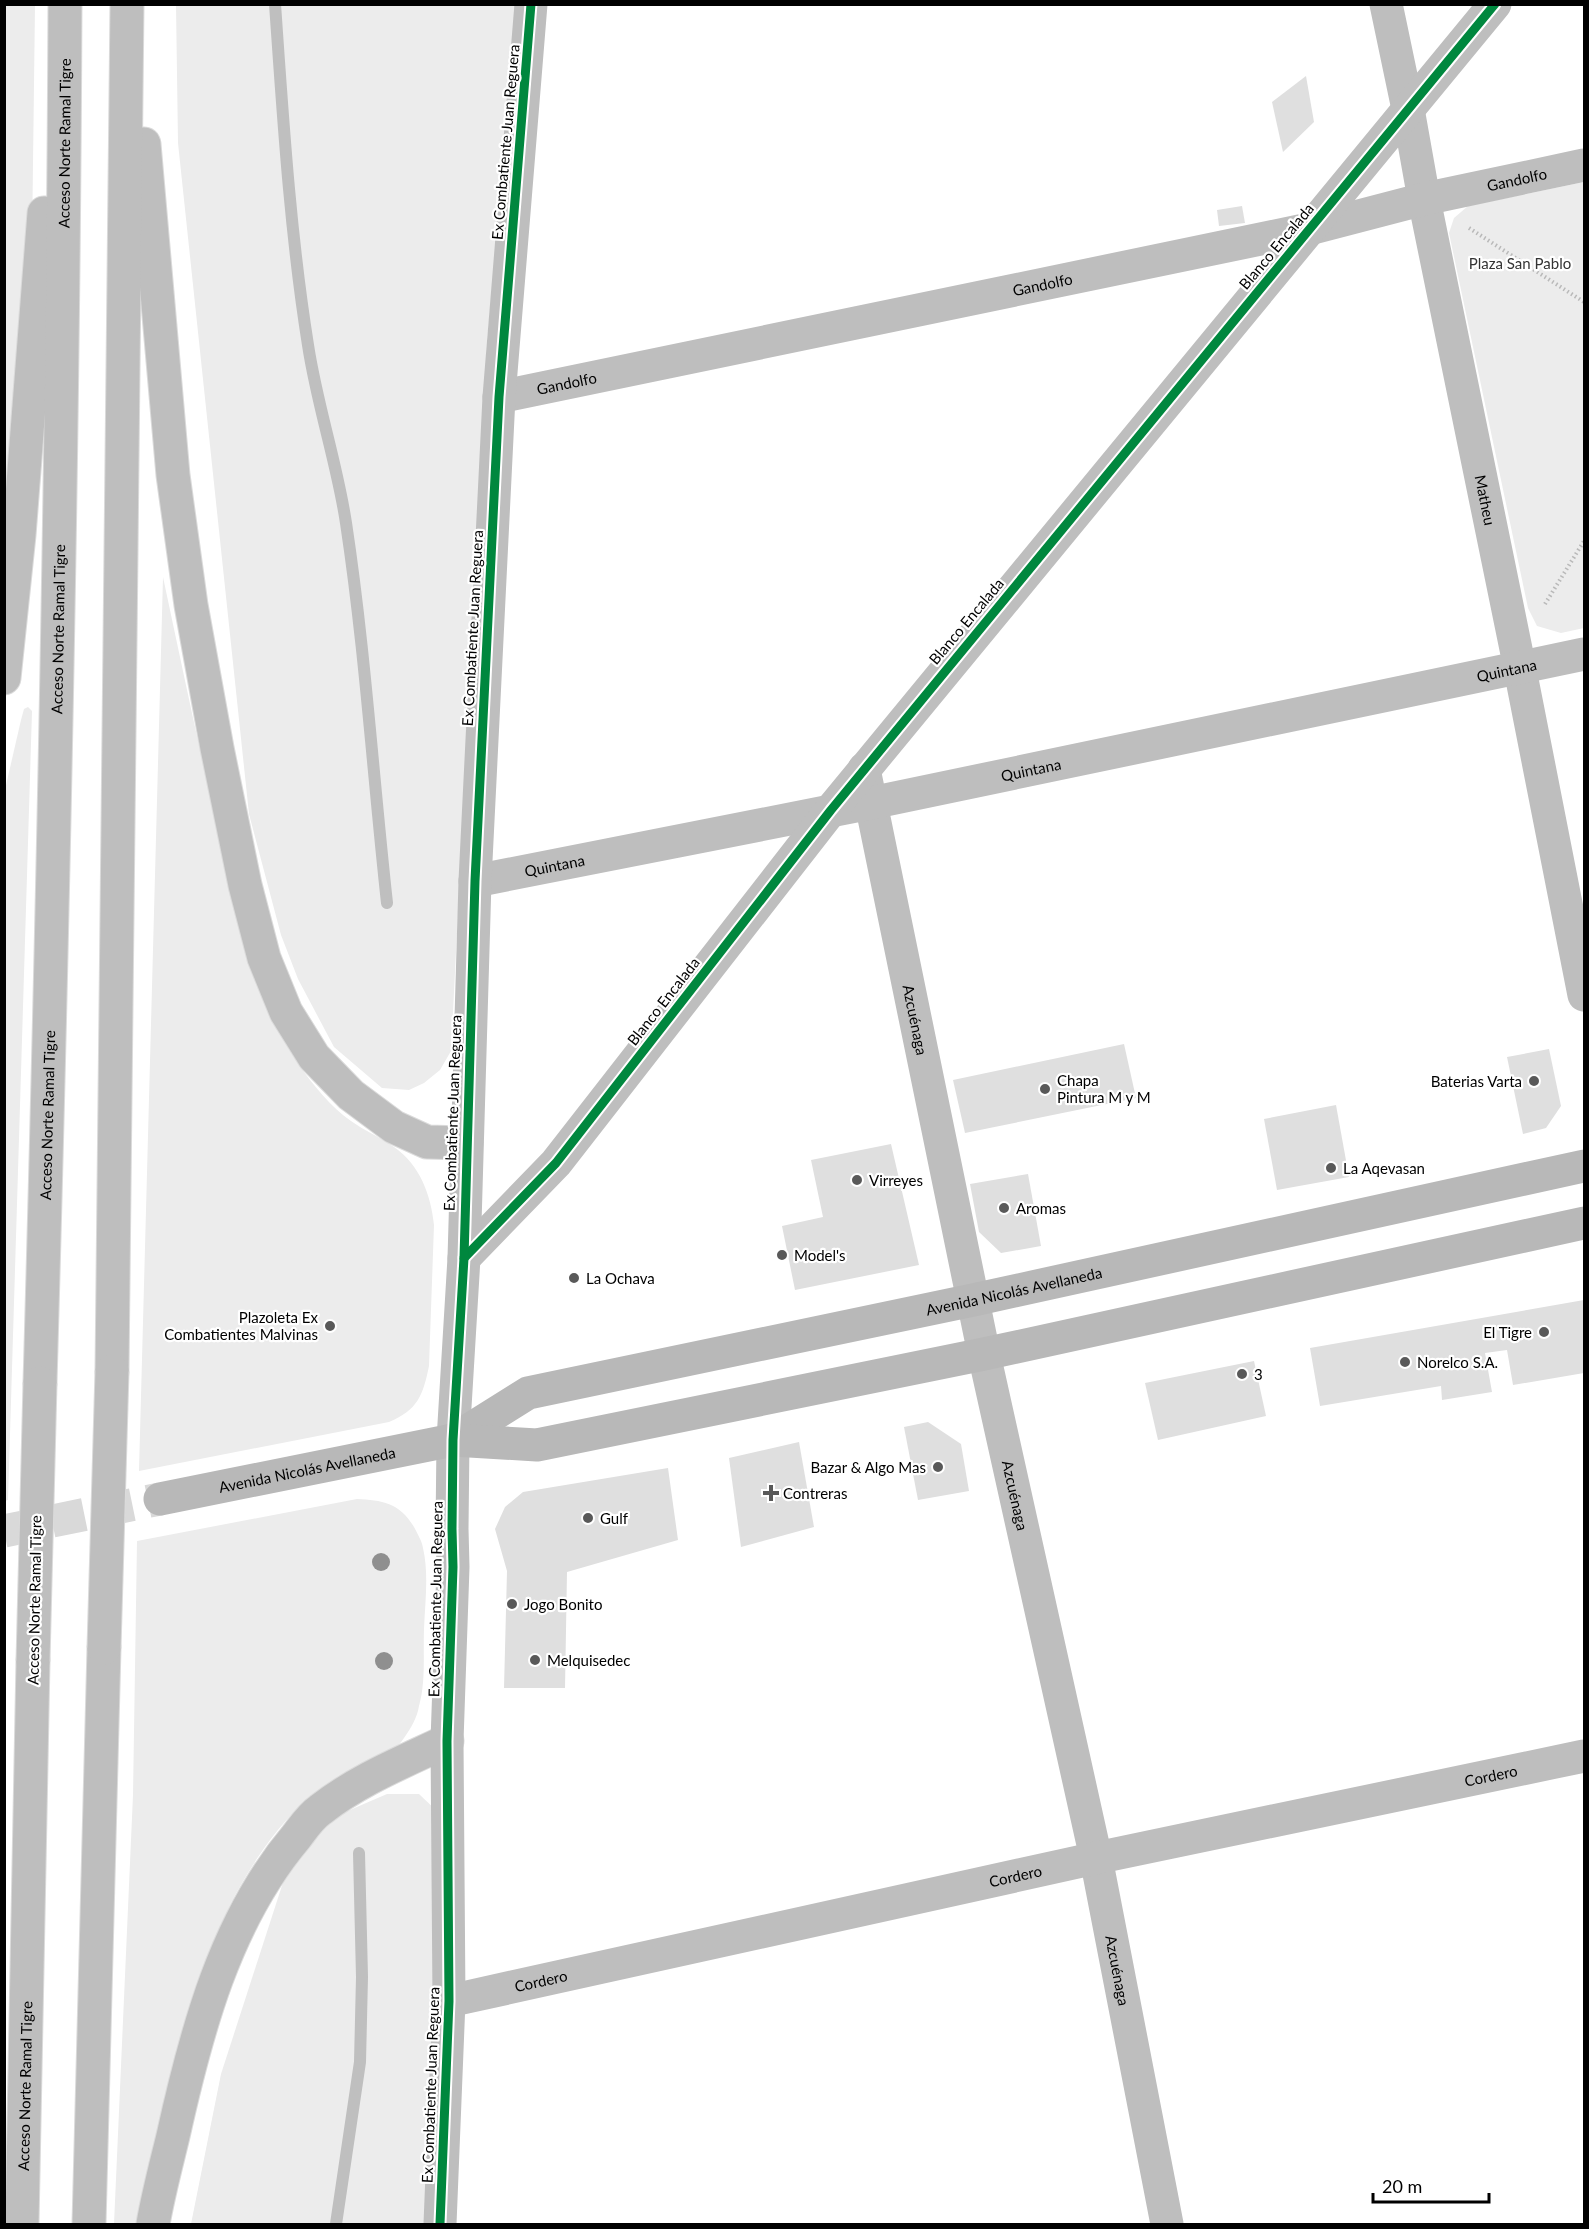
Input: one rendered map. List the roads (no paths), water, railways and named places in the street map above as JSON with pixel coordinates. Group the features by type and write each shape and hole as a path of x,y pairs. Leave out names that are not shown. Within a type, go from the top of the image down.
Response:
{"main road":[{"path":"4,678 20,535 60,4"},
{"name":"Acceso Norte Ramal Tigre","path":"22,2224 33,1661 50,1039 63,343 65,4"},
{"path":"89,2224 112,1371 127,4"},
{"path":"133,4 173,475 191,605 217,748 245,885 264,958 286,1012 314,1057 351,1095 394,1127 427,1142 466,1143"},
{"name":"Ex Combatiente Juan Reguera","path":"440,2224 448,2001 447,1741 453,1567 453,1440 464,1258 475,881 499,397 531,4"},
{"name":"Matheu","path":"1386,4 1584,995"},
{"name":"Blanco Encalada","path":"464,1258 556,1163 864,769 1495,4"},
{"name":"Gandolfo","path":"499,397 1309,230 1424,199 1584,165"},
{"name":"Quintana","path":"475,881 871,803 1518,658 1584,654"},
{"name":"Azcuénaga","path":"864,769 984,1354 1096,1858 1167,2224"},
{"name":"Avenida Nicolás Avellaneda","path":"453,1440 528,1393 973,1300 1584,1166"},
{"name":"Avenida Nicolás Avellaneda","path":"160,1499 453,1440 537,1444 984,1354 1584,1223"},
{"path":"153,2224 183,2090 208,2001 233,1940 260,1888 286,1848 318,1811 367,1779 447,1741"},
{"name":"Cordero","path":"448,2001 1096,1858 1584,1756"}],"waterway":[{"path":"275,4 296,260 316,390 338,478 353,570 387,903"},
{"path":"336,2224 360,2062 362,1977 359,1853"}],"tunnel":[{"path":"4,1531 160,1499"}],"place":[{"name":"Baterias Varta","path":"1534,1081"},
{"name":"Chapa Pintura M y M","path":"1045,1089"},
{"name":"La Aqevasan","path":"1331,1168"},
{"name":"Virreyes","path":"857,1180"},
{"name":"Aromas","path":"1004,1208"},
{"name":"Model's","path":"782,1255"},
{"name":"La Ochava","path":"574,1278"},
{"name":"Plazoleta Ex Combatientes Malvinas","path":"330,1326"},
{"name":"El Tigre","path":"1544,1332"},
{"name":"Norelco S.A.","path":"1405,1362"},
{"name":"3","path":"1242,1374"},
{"name":"Bazar & Algo Mas","path":"938,1467"},
{"name":"Contreras","path":"771,1493"},
{"name":"Gulf","path":"588,1518"},
{"name":"Jogo Bonito","path":"512,1604"},
{"name":"Melquisedec","path":"535,1660"}],"park label":[{"name":"Plaza San Pablo","path":"1520,263"}]}
